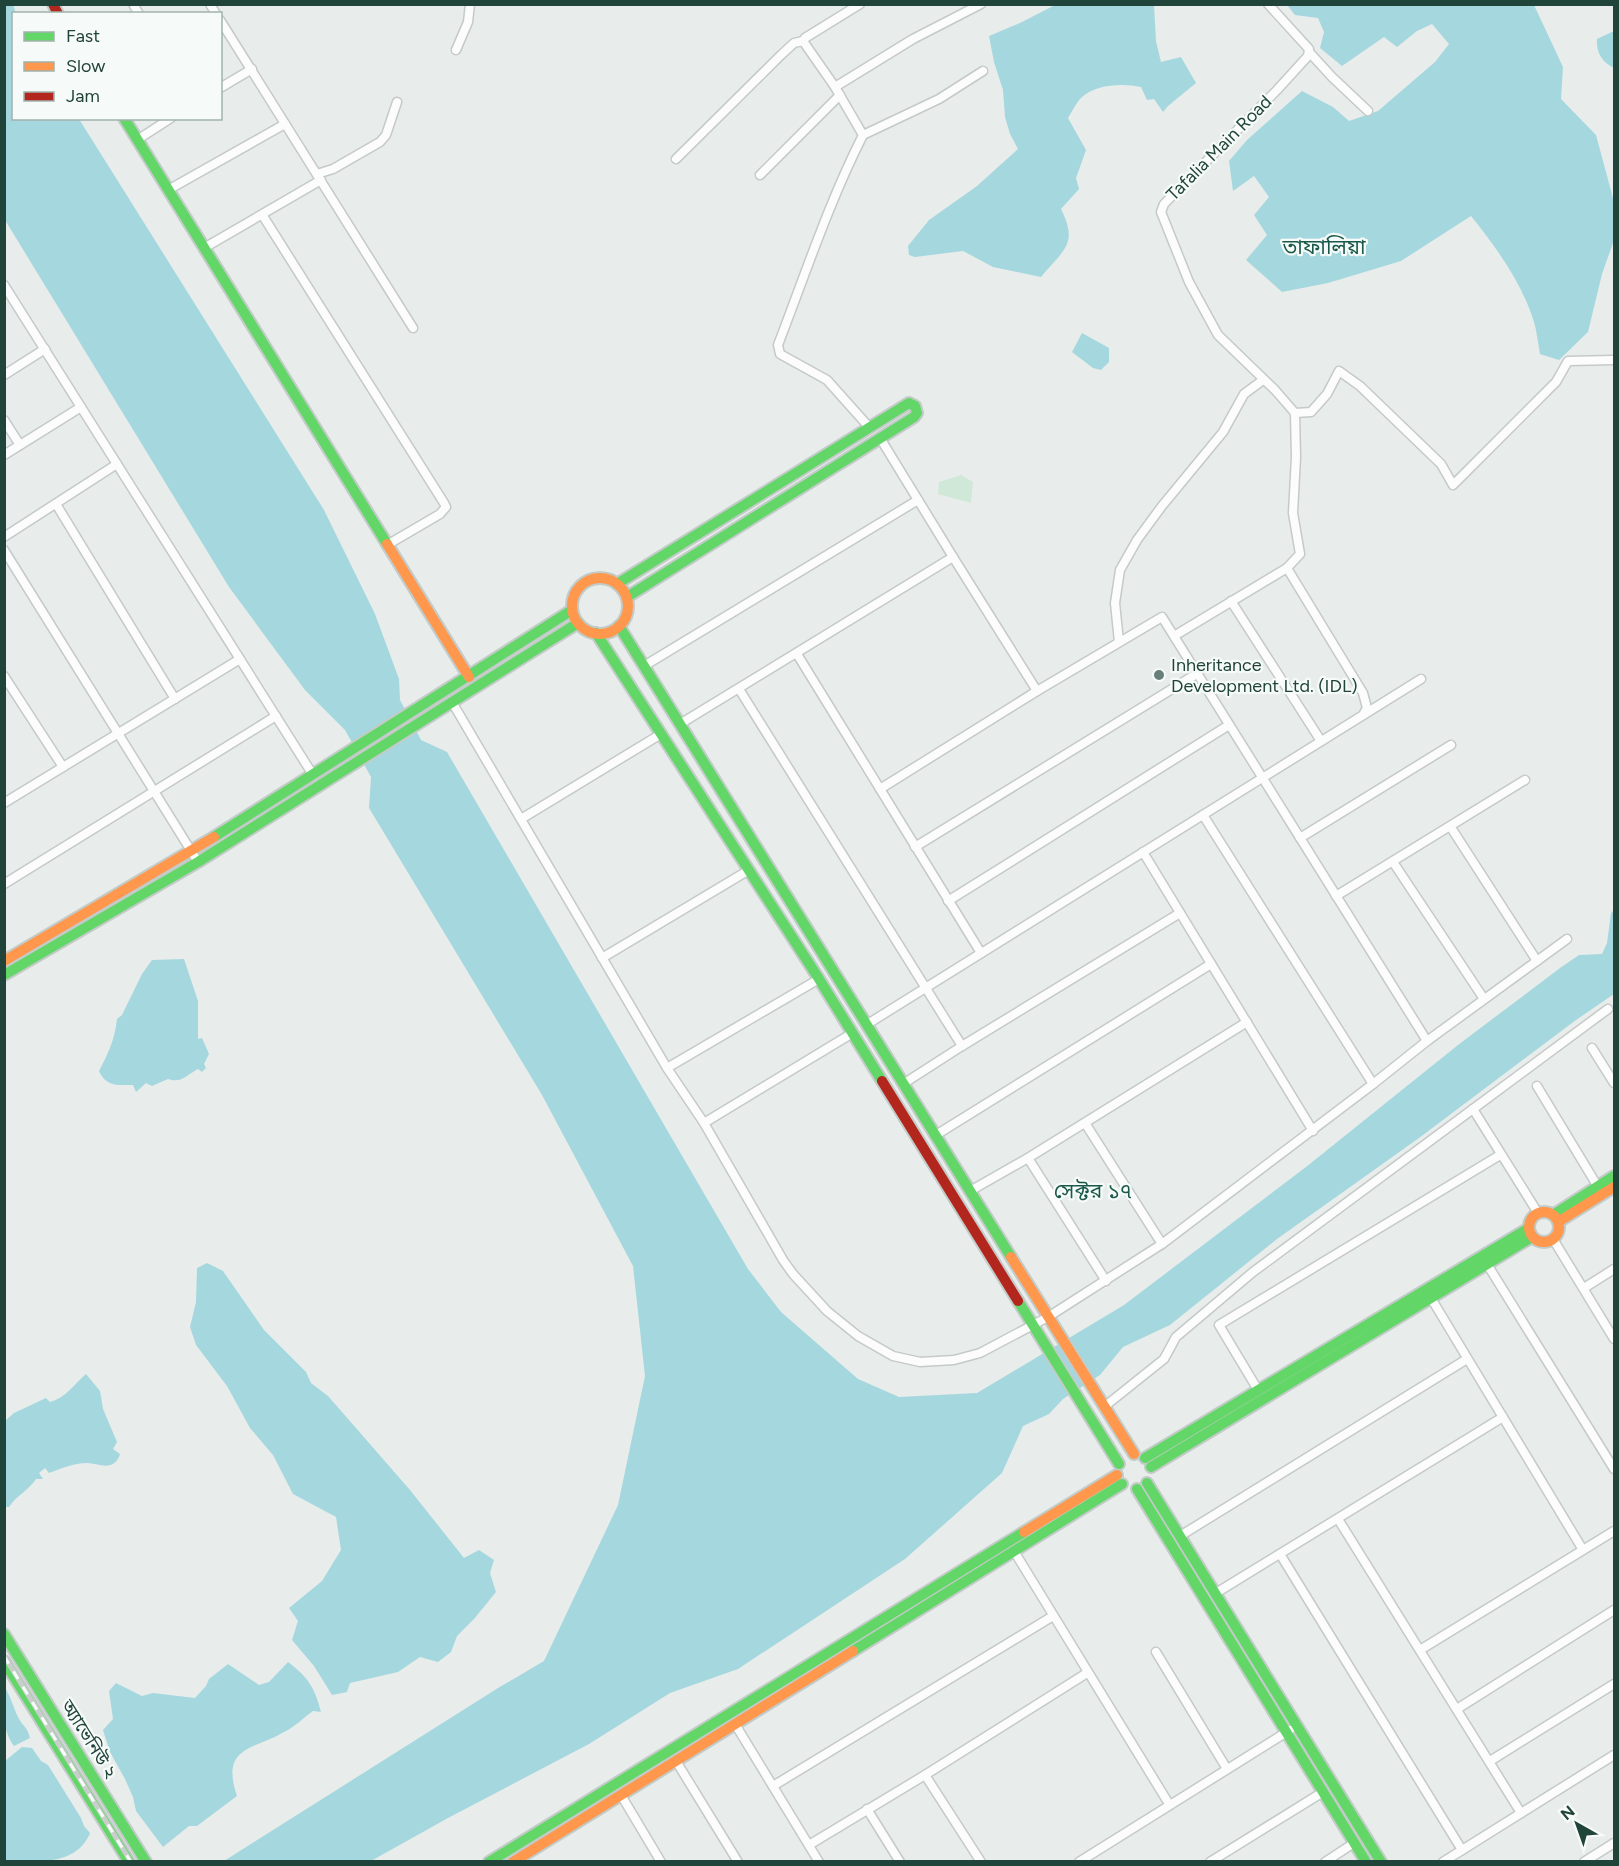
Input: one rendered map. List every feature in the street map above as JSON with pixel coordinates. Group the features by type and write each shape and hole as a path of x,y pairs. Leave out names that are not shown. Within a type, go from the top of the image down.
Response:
{"street":[{"path":"456,50 468,22 470,4"},
{"path":"676,159 794,43 803,41 860,4"},
{"path":"760,175 837,91 913,39 981,4"},
{"path":"1268,4 1332,77 1368,111"},
{"path":"222,23 413,328"},
{"path":"803,41 863,135"},
{"name":"Tafalia Main Road","path":"1295,413 1224,342 1214,328 1189,282 1161,208 1277,90 1310,53"},
{"path":"222,87 252,69"},
{"path":"869,427 827,380 780,354 778,350 821,232 848,164 863,135 939,99 983,71"},
{"path":"204,248 263,216 319,177 380,142 386,135 397,102"},
{"path":"125,120 469,677"},
{"path":"137,140 168,120"},
{"path":"168,190 285,124"},
{"path":"263,216 446,507 440,514 387,545"},
{"path":"4,285 313,775"},
{"path":"4,375 45,349"},
{"path":"1174,636 1287,568 1300,554 1293,513 1296,457 1295,413 1311,412 1327,393 1339,371 1360,387 1441,465 1453,485 1556,382 1568,361 1614,360"},
{"path":"1119,642 1115,603 1120,570 1137,540 1162,506 1223,432 1244,394 1263,380"},
{"path":"617,584 909,402 915,405 917,413 914,417 627,597"},
{"path":"4,455 81,407"},
{"path":"4,420 20,445"},
{"path":"880,438 1037,691"},
{"path":"4,537 117,464"},
{"path":"644,666 918,500"},
{"path":"56,504 175,699"},
{"path":"4,550 198,862"},
{"path":"680,724 953,557"},
{"path":"1287,568 1363,693 1367,708 1363,715"},
{"path":"596,578 605,578 617,584 627,597 627,613 618,626 607,633 596,633 583,628 572,610 575,593 588,580 596,578"},
{"path":"1231,601 1321,741"},
{"path":"4,961 192,851 572,610"},
{"path":"880,789 1037,691 1162,617 1427,1041"},
{"path":"4,975 198,862 578,623"},
{"path":"596,633 819,979 1090,1416 1119,1474 1131,1489 1147,1484 1150,1479 1144,1460 1104,1407 618,626"},
{"path":"797,654 981,954"},
{"path":"4,803 240,659"},
{"path":"915,847 1198,673"},
{"path":"4,676 63,768"},
{"path":"866,1024 1421,679"},
{"path":"739,689 962,1046"},
{"path":"452,702 667,1068 704,1123 783,1260 793,1274 835,1318 878,1349 908,1360 920,1362 954,1360 980,1353 1049,1319 1162,1244 1313,1131 1427,1041 1567,939"},
{"path":"4,884 276,716"},
{"path":"948,901 1229,725"},
{"path":"521,819 661,734"},
{"path":"1300,838 1451,745"},
{"path":"1336,896 1525,780"},
{"path":"1203,815 1373,1084"},
{"path":"234,825 240,836"},
{"path":"1450,826 1537,961"},
{"path":"1143,852 1313,1131"},
{"path":"1393,862 1484,999"},
{"path":"602,958 749,870"},
{"path":"903,1084 1180,913"},
{"path":"936,1135 1211,964"},
{"path":"667,1068 819,979"},
{"path":"1104,1407 1164,1359 1176,1337 1253,1272 1608,1009"},
{"path":"970,1191 1028,1158 1247,1022"},
{"path":"704,1123 851,1034"},
{"path":"1592,1048 1614,1083"},
{"path":"1538,1086 1598,1187"},
{"path":"1473,1109 1538,1213"},
{"path":"1085,1123 1162,1244"},
{"path":"1258,1390 1219,1325 1500,1155"},
{"path":"1028,1158 1106,1281"},
{"path":"1555,1219 1614,1176"},
{"path":"1555,1219 1614,1187"},
{"path":"513,1862 1014,1551 1119,1474 1125,1457 1144,1460 1431,1298 1487,1264 1530,1232 1531,1219 1538,1213 1545,1212 1555,1219 1558,1231 1553,1239 1540,1242 1530,1232"},
{"path":"1144,1460 1258,1390 1530,1232"},
{"path":"1553,1239 1614,1339"},
{"path":"1487,1264 1614,1469"},
{"path":"1584,1288 1614,1269"},
{"path":"1431,1298 1583,1550"},
{"path":"1179,1536 1467,1359"},
{"path":"1216,1593 1503,1417"},
{"path":"489,1862 1119,1474"},
{"path":"1147,1484 1382,1862"},
{"path":"1137,1489 1366,1862"},
{"path":"1338,1519 1521,1813"},
{"path":"1420,1650 1614,1531"},
{"path":"1014,1551 1169,1804"},
{"path":"1280,1554 1462,1850"},
{"path":"1457,1708 1614,1610"},
{"path":"773,1786 1053,1616"},
{"name":"অ্যাভেনিউ ২","path":"4,1634 146,1862"},
{"path":"1156,1652 1227,1769"},
{"name":"অ্যাভেনিউ ২","path":"4,1661 129,1862"},
{"path":"809,1845 926,1775 1087,1673"},
{"path":"1490,1761 1614,1684"},
{"path":"735,1724 819,1862"},
{"path":"1079,1862 1296,1726"},
{"path":"1443,1862 1614,1755"},
{"path":"676,1761 738,1862"},
{"path":"926,1775 981,1862"},
{"path":"1210,1862 1323,1792"},
{"path":"621,1795 659,1861"},
{"path":"867,1809 900,1862"},
{"path":"1325,1862 1354,1843"},
{"path":"1584,1862 1614,1843"}],"green space":[{"path":"961,475 973,482 971,503 938,494 939,482"}],"water":[{"path":"1057,4 1154,5 1156,41 1161,62 1181,57 1196,83 1163,112 1154,99 1147,100 1141,87 1134,86 1101,87 1087,93 1079,100 1068,118 1086,150 1076,178 1079,189 1061,209 1069,231 1066,246 1041,277 993,267 963,251 915,257 909,255 908,246 929,220 977,186 1018,149 1005,117 1003,90 989,36"},
{"path":"4,5 13,5 16,12 12,12 12,120 80,120 324,510 375,614 399,679 400,700 421,740 447,752 748,1269 781,1312 858,1379 899,1397 977,1393 1124,1305 1306,1167 1458,1045 1560,968 1579,955 1602,954 1607,943 1611,913 1614,910 1614,994 1419,1138 1277,1239 1170,1325 1123,1347 1100,1375 1063,1399 1049,1414 1023,1426 1002,1473 905,1559 738,1669 670,1693 589,1744 371,1861 224,1861 544,1661 618,1505 645,1376 633,1266 542,1095 369,808 371,777 345,730 305,690 229,587 5,220"},
{"path":"1287,5 1534,5 1563,67 1561,99 1596,135 1614,202 1614,240 1602,274 1588,332 1559,360 1540,354 1534,322 1523,293 1499,253 1471,216 1401,261 1328,283 1282,292 1246,260 1267,235 1254,215 1269,197 1254,176 1233,191 1229,161 1247,140 1302,91 1333,107 1349,121 1378,111 1435,62 1449,44 1432,24 1417,31 1397,47 1384,37 1342,66 1320,48 1324,32 1318,18 1295,15"},
{"path":"1614,31 1614,68 1601,57 1597,39"},
{"path":"1082,333 1109,348 1109,362 1101,370 1093,368 1072,352"},
{"path":"184,959 198,1001 198,1039 202,1038 209,1054 204,1064 206,1068 202,1072 198,1069 177,1080 168,1079 152,1086 146,1083 136,1092 133,1085 117,1085 105,1080 99,1071 111,1046 117,1019 122,1015 142,974 152,960"},
{"path":"207,1263 223,1271 264,1330 306,1372 311,1383 328,1396 410,1490 464,1558 479,1550 494,1560 490,1573 496,1592 457,1636 451,1652 438,1662 420,1657 398,1672 350,1683 347,1692 332,1695 314,1666 292,1640 298,1621 289,1608 322,1581 341,1550 336,1517 293,1494 273,1455 250,1428 227,1386 196,1345 190,1327 196,1302 197,1268"},
{"path":"86,1374 100,1391 103,1409 117,1442 113,1449 120,1454 117,1460 105,1466 82,1463 49,1473 45,1468 39,1473 43,1479 36,1479 9,1507 5,1507 5,1421 14,1413 46,1398 50,1402 56,1400"},
{"path":"288,1662 310,1684 321,1712 313,1711 290,1729 243,1752 233,1767 237,1796 197,1826 189,1826 163,1847 136,1811 133,1797 110,1752 103,1730 113,1719 109,1691 116,1683 142,1696 153,1693 195,1698 209,1679 228,1664 259,1685 269,1682"},
{"path":"4,1686 30,1738 14,1746 5,1725"},
{"path":"22,1747 32,1748 41,1761 48,1765 90,1833 84,1844 65,1857 29,1862 5,1861 5,1761"}],"railway":[{"path":"4,1656 131,1862"}],"traffic: fast":[{"path":"125,120 387,544"},
{"path":"617,584 909,403 915,406 917,413 914,417 627,597"},
{"path":"214,837 572,610"},
{"path":"4,975 198,862 578,623"},
{"path":"619,626 1011,1257"},
{"path":"596,633 882,1081"},
{"path":"1553,1215 1614,1176"},
{"path":"1145,1458 1529,1228"},
{"path":"1151,1467 1532,1237"},
{"path":"1018,1301 1119,1464"},
{"path":"1147,1483 1381,1862"},
{"path":"853,1651 1122,1484"},
{"path":"1137,1489 1366,1862"},
{"path":"489,1862 1024,1532"},
{"path":"4,1634 146,1862"},
{"path":"4,1661 129,1862"}],"traffic: slow":[{"path":"387,544 469,677"},
{"path":"600,578 611,580 620,586 626,595 628,606 626,617 620,626 611,632 600,634 589,632 580,626 574,617 572,606 574,595 580,586 589,580 600,578"},
{"path":"4,961 214,837"},
{"path":"1558,1222 1614,1187"},
{"path":"1544,1212 1550,1213 1558,1221 1559,1227 1558,1233 1550,1241 1544,1242 1538,1241 1530,1233 1529,1227 1530,1221 1538,1213 1544,1212"},
{"path":"1011,1257 1134,1454"},
{"path":"1024,1532 1117,1475"},
{"path":"513,1862 853,1651"}],"traffic: jam":[{"path":"53,4 57,12"},
{"path":"882,1081 1018,1301"}],"place":[{"name":"Inheritance Development Ltd. (IDL)","path":"1159,675"}],"district":[{"name":"তাফালিয়া","path":"1324,246"},
{"name":"সেক্টর ১৭","path":"1093,1190"}]}
